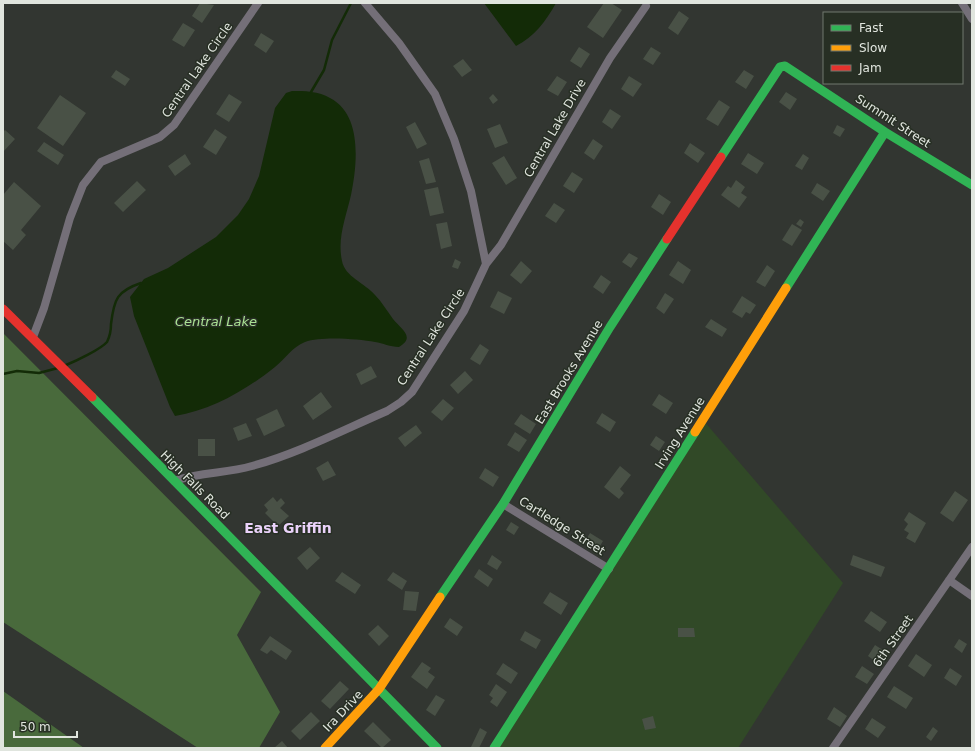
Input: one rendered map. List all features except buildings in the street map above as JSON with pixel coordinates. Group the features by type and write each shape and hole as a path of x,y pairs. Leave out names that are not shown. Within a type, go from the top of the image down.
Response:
{"street":[{"name":"Central Lake Circle","path":"33,337 44,308 70,218 83,185 101,162 160,137 174,125 258,3"},
{"path":"365,3 399,43 435,94 454,139 470,191 486,264"},
{"path":"962,3 972,19"},
{"name":"Central Lake Drive","path":"486,264 501,245 610,58 646,6"},
{"name":"Summit Street","path":"780,67 785,66 795,71 886,132 972,185"},
{"name":"East Brooks Avenue","path":"379,689 503,504 610,327 780,67"},
{"name":"Irving Avenue","path":"494,748 886,132"},
{"name":"Central Lake Circle","path":"174,481 192,475 250,467 285,456 387,410 401,402 412,392 464,311 486,264"},
{"name":"High Falls Road","path":"3,309 33,337 437,748"},
{"name":"Cartledge Street","path":"503,504 608,569"},
{"name":"6th Street","path":"833,748 972,547"},
{"path":"950,580 972,596"},
{"name":"Ira Drive","path":"324,748 379,689"}],"shaded area":[{"path":"3,333 261,592 237,635 280,712 259,748 198,748 3,622"},
{"path":"703,420 843,583 738,748 496,748"},
{"path":"3,691 84,748 3,748"}],"water":[{"path":"484,3 556,3 539,28 516,46"},
{"name":"Central Lake","path":"292,91 311,92 326,96 341,106 348,116 353,129 356,156 351,195 341,236 342,261 344,267 351,276 371,291 380,301 407,336 406,340 399,347 350,339 321,339 305,342 296,347 279,364 252,384 228,398 202,409 175,416 170,407 134,316 130,297 144,279 168,268 216,237 238,215 249,199 259,176 275,108 286,93"}],"waterway":[{"path":"311,92 324,70 332,40 351,3"},
{"path":"66,365 82,358 107,342 115,302 127,289 141,283"},
{"path":"3,374 17,371 39,373 58,368"}],"traffic: fast":[{"path":"721,157 780,67 785,66 885,132 972,185"},
{"path":"786,288 885,132"},
{"path":"440,597 503,504 610,327 667,239"},
{"path":"92,397 437,748"},
{"path":"494,748 695,432"}],"traffic: slow":[{"path":"695,432 786,288"},
{"path":"325,748 379,689 440,597"}],"traffic: jam":[{"path":"667,239 721,157"},
{"path":"3,309 92,397"}],"district":[{"name":"East Griffin","path":"288,528"}]}
